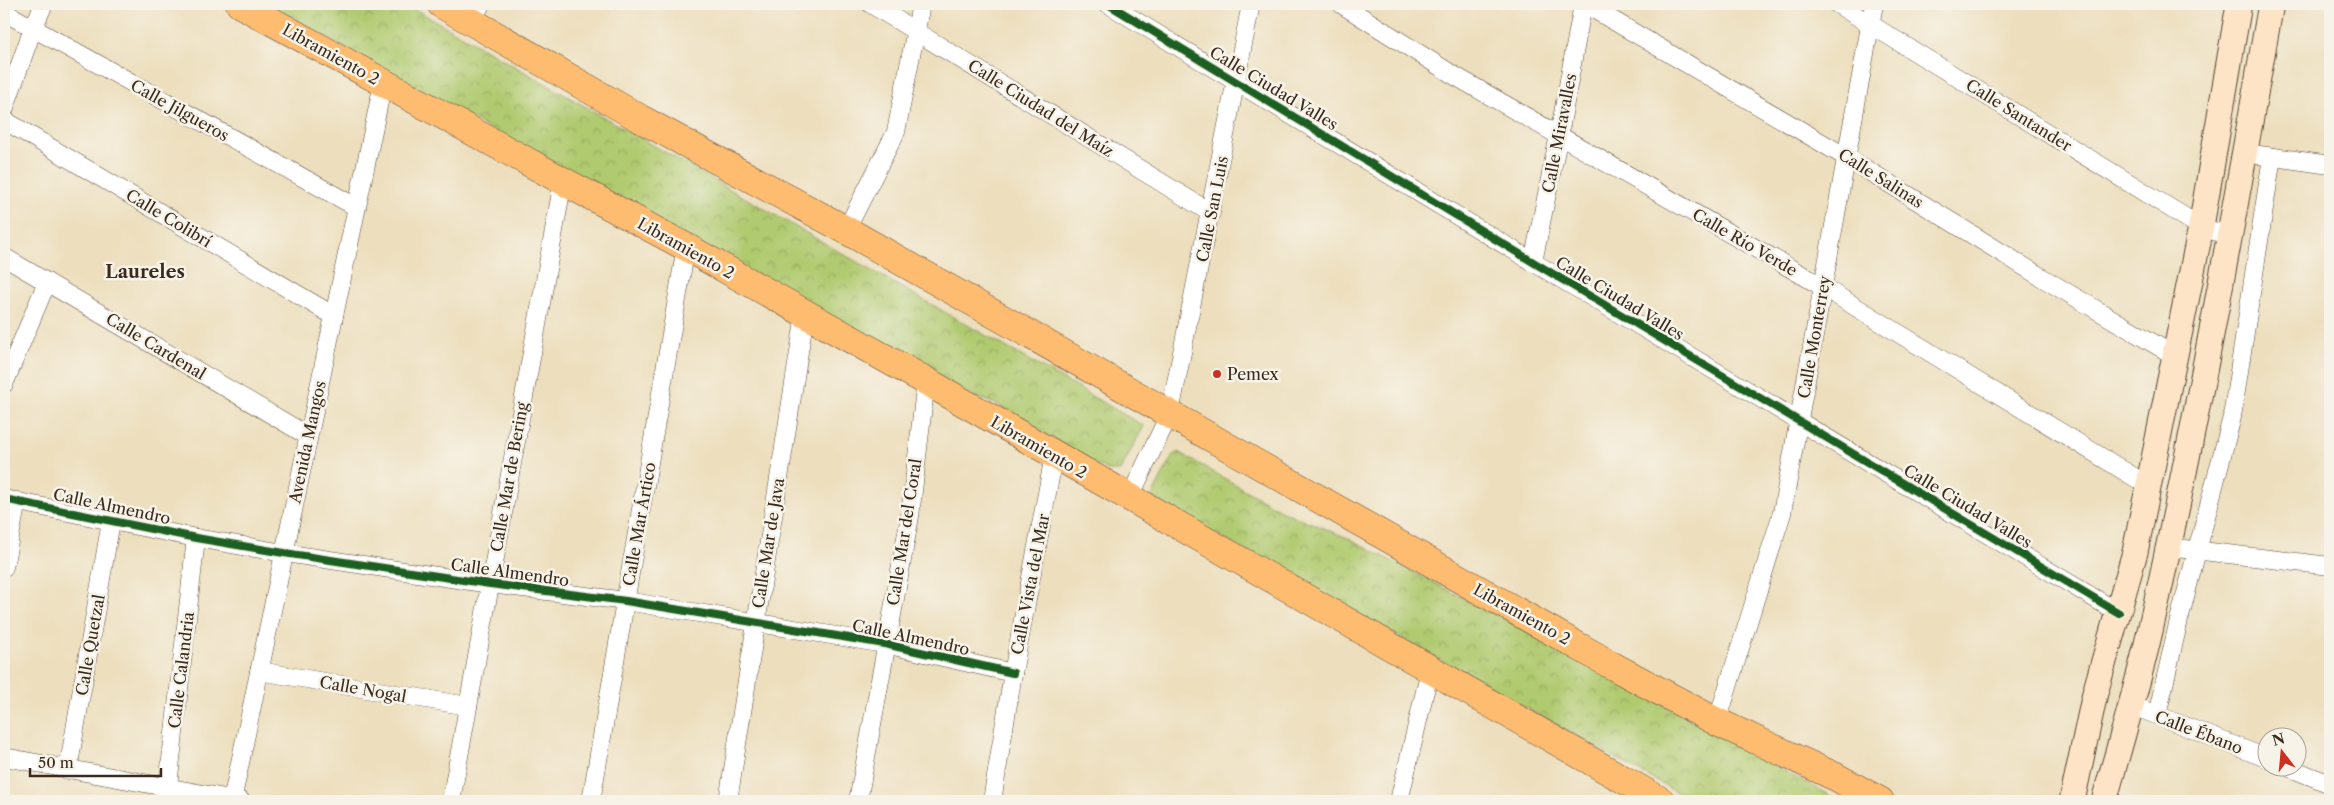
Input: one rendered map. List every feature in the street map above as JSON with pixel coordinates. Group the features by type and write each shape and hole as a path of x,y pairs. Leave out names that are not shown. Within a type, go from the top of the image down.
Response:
{"main road":[{"name":"Libramiento 2","path":"240,4 686,247 926,381 1129,499 1661,801"},
{"name":"Libramiento 2","path":"441,4 477,12 641,119 846,230 1596,656 1717,722 1836,777 1880,801"},
{"path":"2072,801 2095,693 2119,614 2135,552 2201,227 2239,4"},
{"path":"2104,801 2150,633 2198,402 2271,4"}],"street":[{"path":"4,110 33,28 44,4"},
{"name":"Calle Ciudad del Maíz","path":"871,4 1211,213"},
{"path":"846,230 896,132 921,4"},
{"name":"Calle Ciudad Valles","path":"1108,4 1532,262 1799,420 2119,614"},
{"name":"Calle San Luis","path":"1170,414 1251,4"},
{"name":"Calle Río Verde","path":"1341,4 1450,73 1823,288 2148,485"},
{"name":"Calle Miravalles","path":"1532,262 1584,4"},
{"name":"Calle Salinas","path":"1584,4 1846,157 2046,280 2175,356"},
{"name":"Calle Santander","path":"1837,4 2201,227 2229,236"},
{"name":"Calle Monterrey","path":"1717,722 1782,513 1874,4"},
{"name":"Calle Jilgueros","path":"4,12 356,208"},
{"name":"Avenida Mangos","path":"235,801 259,672 383,83"},
{"name":"Calle Colibrí","path":"4,120 334,316"},
{"path":"2245,153 2330,165"},
{"path":"2157,715 2178,620 2232,417 2272,157"},
{"name":"Calle Mar de Bering","path":"450,801 563,181"},
{"name":"Calle Mar Ártico","path":"591,801 686,247"},
{"name":"Calle Cardenal","path":"4,257 308,436"},
{"path":"4,384 47,282"},
{"name":"Calle Mar de Java","path":"728,801 805,314"},
{"name":"Calle Mar del Coral","path":"858,801 885,644 910,516 926,381"},
{"path":"1129,499 1170,414"},
{"name":"Calle Vista del Mar","path":"992,801 1013,673 1054,456"},
{"path":"4,567 10,500"},
{"name":"Calle Almendro","path":"10,500 196,538 490,584 626,602 885,644 1013,673"},
{"name":"Calle Quetzal","path":"68,770 111,521"},
{"name":"Calle Calandria","path":"166,794 196,538"},
{"path":"2168,547 2330,566"},
{"path":"1399,801 1430,670"},
{"name":"Calle Nogal","path":"259,672 468,706"},
{"name":"Calle Ébano","path":"2131,705 2256,754"},
{"path":"4,757 68,770 166,794 235,801"},
{"path":"2306,774 2330,784"}],"green space":[{"path":"267,4 406,4 1144,426 1120,471 1111,471 1097,465 1000,406 946,385"},
{"path":"1178,452 1280,510 1350,539 1559,648 1840,801 1692,801 1151,498 1173,455"}],"cycle path":[{"path":"1108,4 1533,262 2119,613"},
{"path":"4,499 196,538 284,553 490,584 626,601 885,644 1013,673"}],"place":[{"name":"Pemex","path":"1217,374"}],"district":[{"name":"Laureles","path":"145,272"}]}
